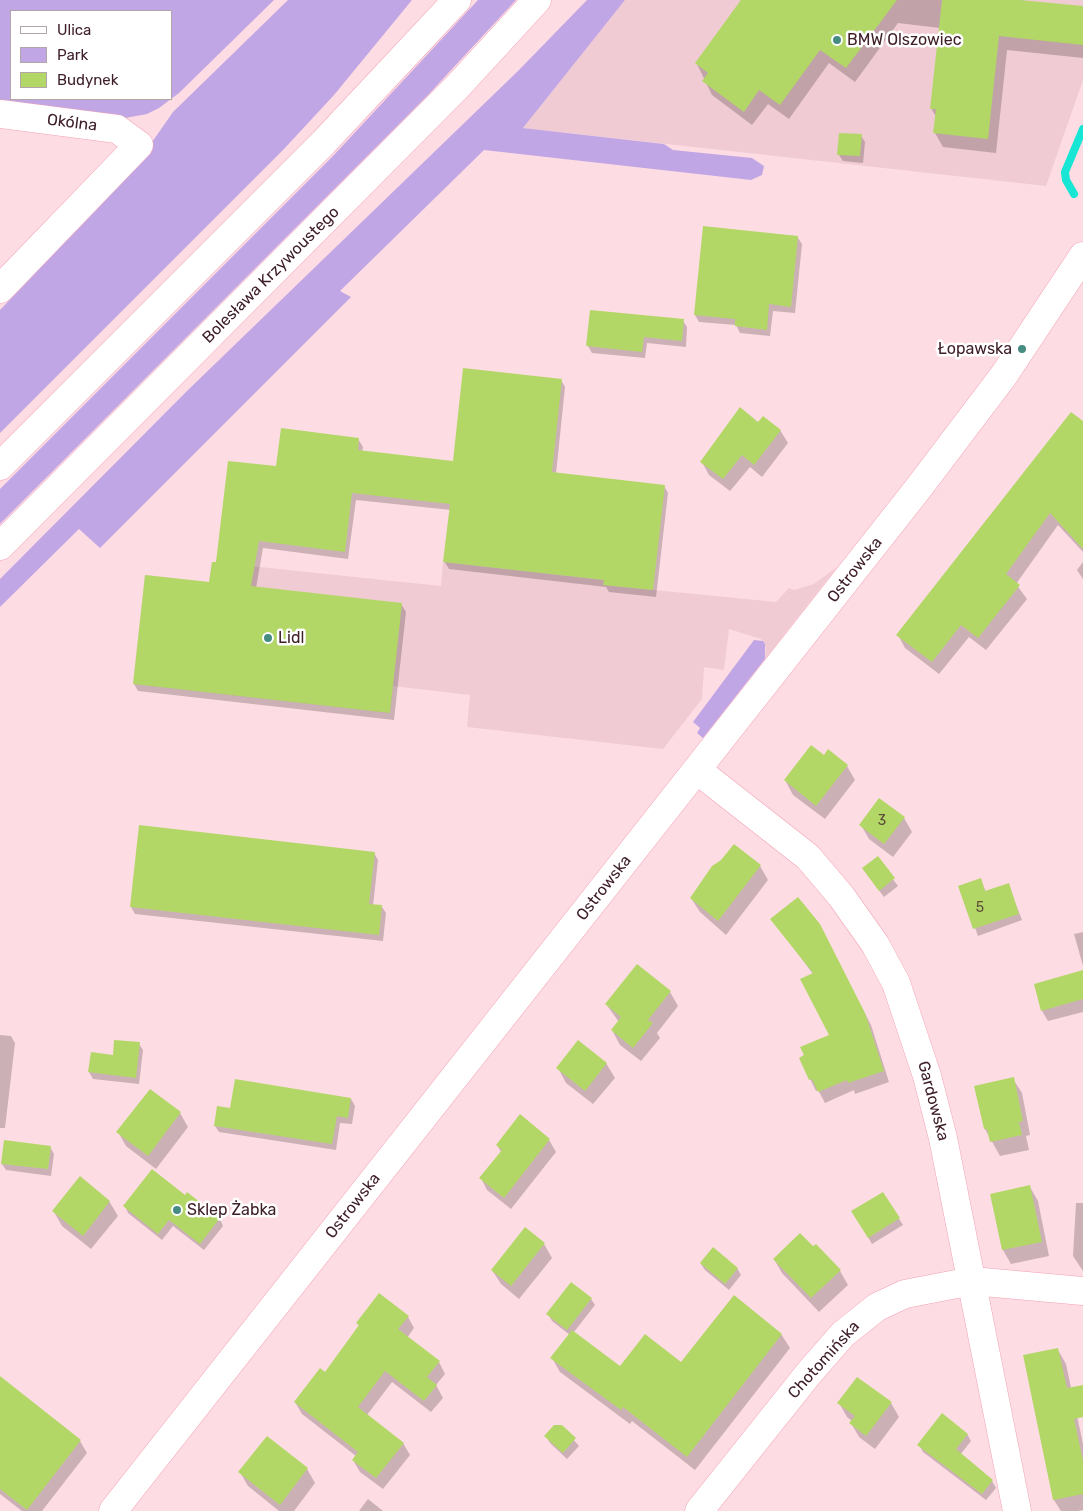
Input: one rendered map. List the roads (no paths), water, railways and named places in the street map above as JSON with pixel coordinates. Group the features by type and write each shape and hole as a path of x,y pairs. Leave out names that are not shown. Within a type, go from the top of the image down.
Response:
{"street":[{"path":"0,466 324,142 457,0"},
{"name":"Bolesława Krzywoustego","path":"0,546 451,93 537,0"},
{"name":"Okólna","path":"0,114 117,129 139,145 0,289"},
{"name":"Ostrowska","path":"112,1511 698,770 963,431 1022,349 1083,256"},
{"name":"Gardowska","path":"698,770 808,857 840,896 875,944 896,984 930,1084 943,1138 1017,1511"},
{"name":"Chotomińska","path":"699,1511 809,1372 843,1334 877,1307 905,1294 972,1281 1083,1291"}],"waterway":[{"path":"1074,194 1066,180 1065,172 1083,129"}],"place":[{"name":"BMW Olszowiec","path":"837,40"},
{"name":"Łopawska","path":"1022,349"},
{"name":"Lidl","path":"268,638"},
{"name":"Sklep Żabka","path":"177,1210"}]}
